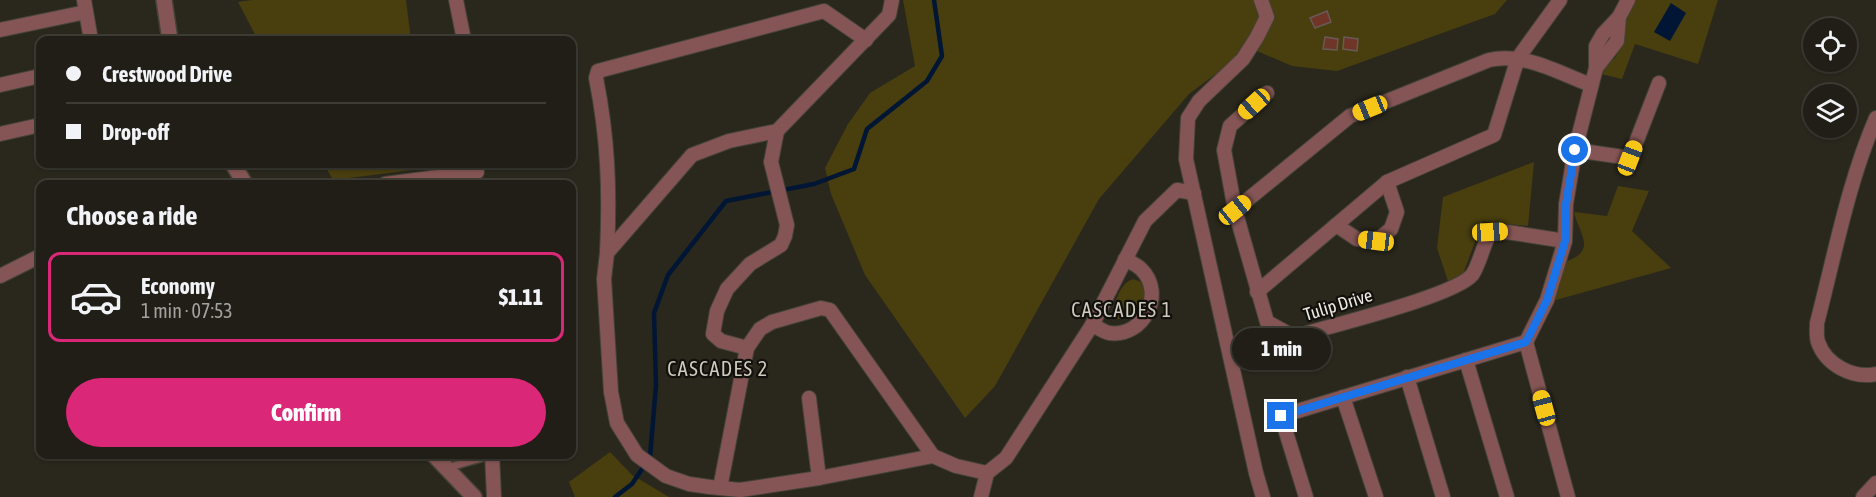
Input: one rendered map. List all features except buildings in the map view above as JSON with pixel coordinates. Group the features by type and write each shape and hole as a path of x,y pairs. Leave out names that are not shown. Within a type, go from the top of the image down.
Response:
{"street":[{"path":"164,0 169,36"},
{"path":"456,0 463,36"},
{"path":"747,348 721,341 713,334 717,310 728,289 750,264 781,245 785,236 787,225 771,162 777,131 889,15 892,0"},
{"path":"1261,0 1267,17 1257,37 1242,59 1199,101 1188,118 1186,159 1263,497"},
{"path":"1257,292 1387,182 1494,135 1518,58 1560,0"},
{"path":"1568,497 1526,342 1547,300 1565,241 1566,204 1575,150 1596,68 1596,46 1603,34 1619,17 1628,0"},
{"path":"0,30 85,6 90,36"},
{"path":"866,40 824,11 598,71 596,78 607,138 609,208 604,279 611,392 617,423 637,455 688,490 740,493 933,456"},
{"path":"1235,210 1350,116 1489,60 1518,58 1591,85"},
{"path":"0,85 36,77"},
{"path":"1575,150 1630,158 1659,83"},
{"name":"Tulip Drive","path":"1267,93 1230,126 1224,150 1235,210 1267,322 1289,334 1301,335 1447,291 1472,275 1490,232 1508,232 1565,241"},
{"path":"1876,118 1856,169 1817,322 1816,339 1826,356 1848,373 1865,377 1876,374"},
{"path":"0,134 36,126"},
{"path":"607,253 692,155 729,141 777,131"},
{"path":"418,180 477,173"},
{"path":"1336,225 1357,239 1376,241 1391,229 1397,212 1387,182"},
{"path":"981,497 987,474 1006,458 1092,325 1145,220 1177,190 1194,193"},
{"path":"0,276 36,258"},
{"path":"1092,325 1109,333 1128,331 1143,320 1152,303 1151,285 1141,269 1125,259"},
{"path":"712,491 747,348 760,329 772,322 821,308 830,310 933,456 956,466 987,474"},
{"path":"1306,497 1281,416 1526,342"},
{"path":"1466,360 1508,497"},
{"path":"1407,378 1443,497"},
{"path":"1343,397 1376,497"},
{"path":"809,398 819,478"},
{"path":"438,459 474,497"},
{"path":"492,459 494,497"},
{"path":"1863,497 1876,483"}],"lane":[{"path":"446,468 478,459"}],"shaded area":[{"path":"252,0 406,0 410,36 256,36 238,2"},
{"path":"903,0 1507,0 1495,14 1337,71 1292,66 1257,51 1247,42 1237,58 1189,94 1099,199 995,386 965,418 865,275 831,194 825,168 848,124 870,93 915,66"},
{"path":"1635,0 1718,0 1698,64 1635,44 1622,79 1601,74 1604,66 1615,58 1624,40 1621,27"},
{"path":"1534,162 1528,226 1483,221 1463,274 1448,281 1437,248 1443,197"},
{"path":"326,168 428,168 333,180"},
{"path":"1618,186 1649,191 1632,231 1671,268 1545,303 1567,261 1582,252 1584,246 1574,212 1607,216"},
{"path":"1133,279 1141,282 1143,286 1145,298 1143,309 1141,313 1128,319 1118,319 1113,307 1123,287"},
{"path":"610,452 632,475 669,497 575,497 569,482"}],"water":[{"path":"1671,3 1686,13 1670,41 1654,32"}],"waterway":[{"path":"615,497 632,484 650,457 656,385 654,313 668,275 726,201 814,184 854,169 867,129 927,81 942,56 934,0"}],"district":[{"name":"CASCADES 1","path":"1122,310"},
{"name":"CASCADES 2","path":"718,369"}],"route":[{"path":"1281,416 1526,342 1547,300 1565,241 1566,204 1575,150"}]}
